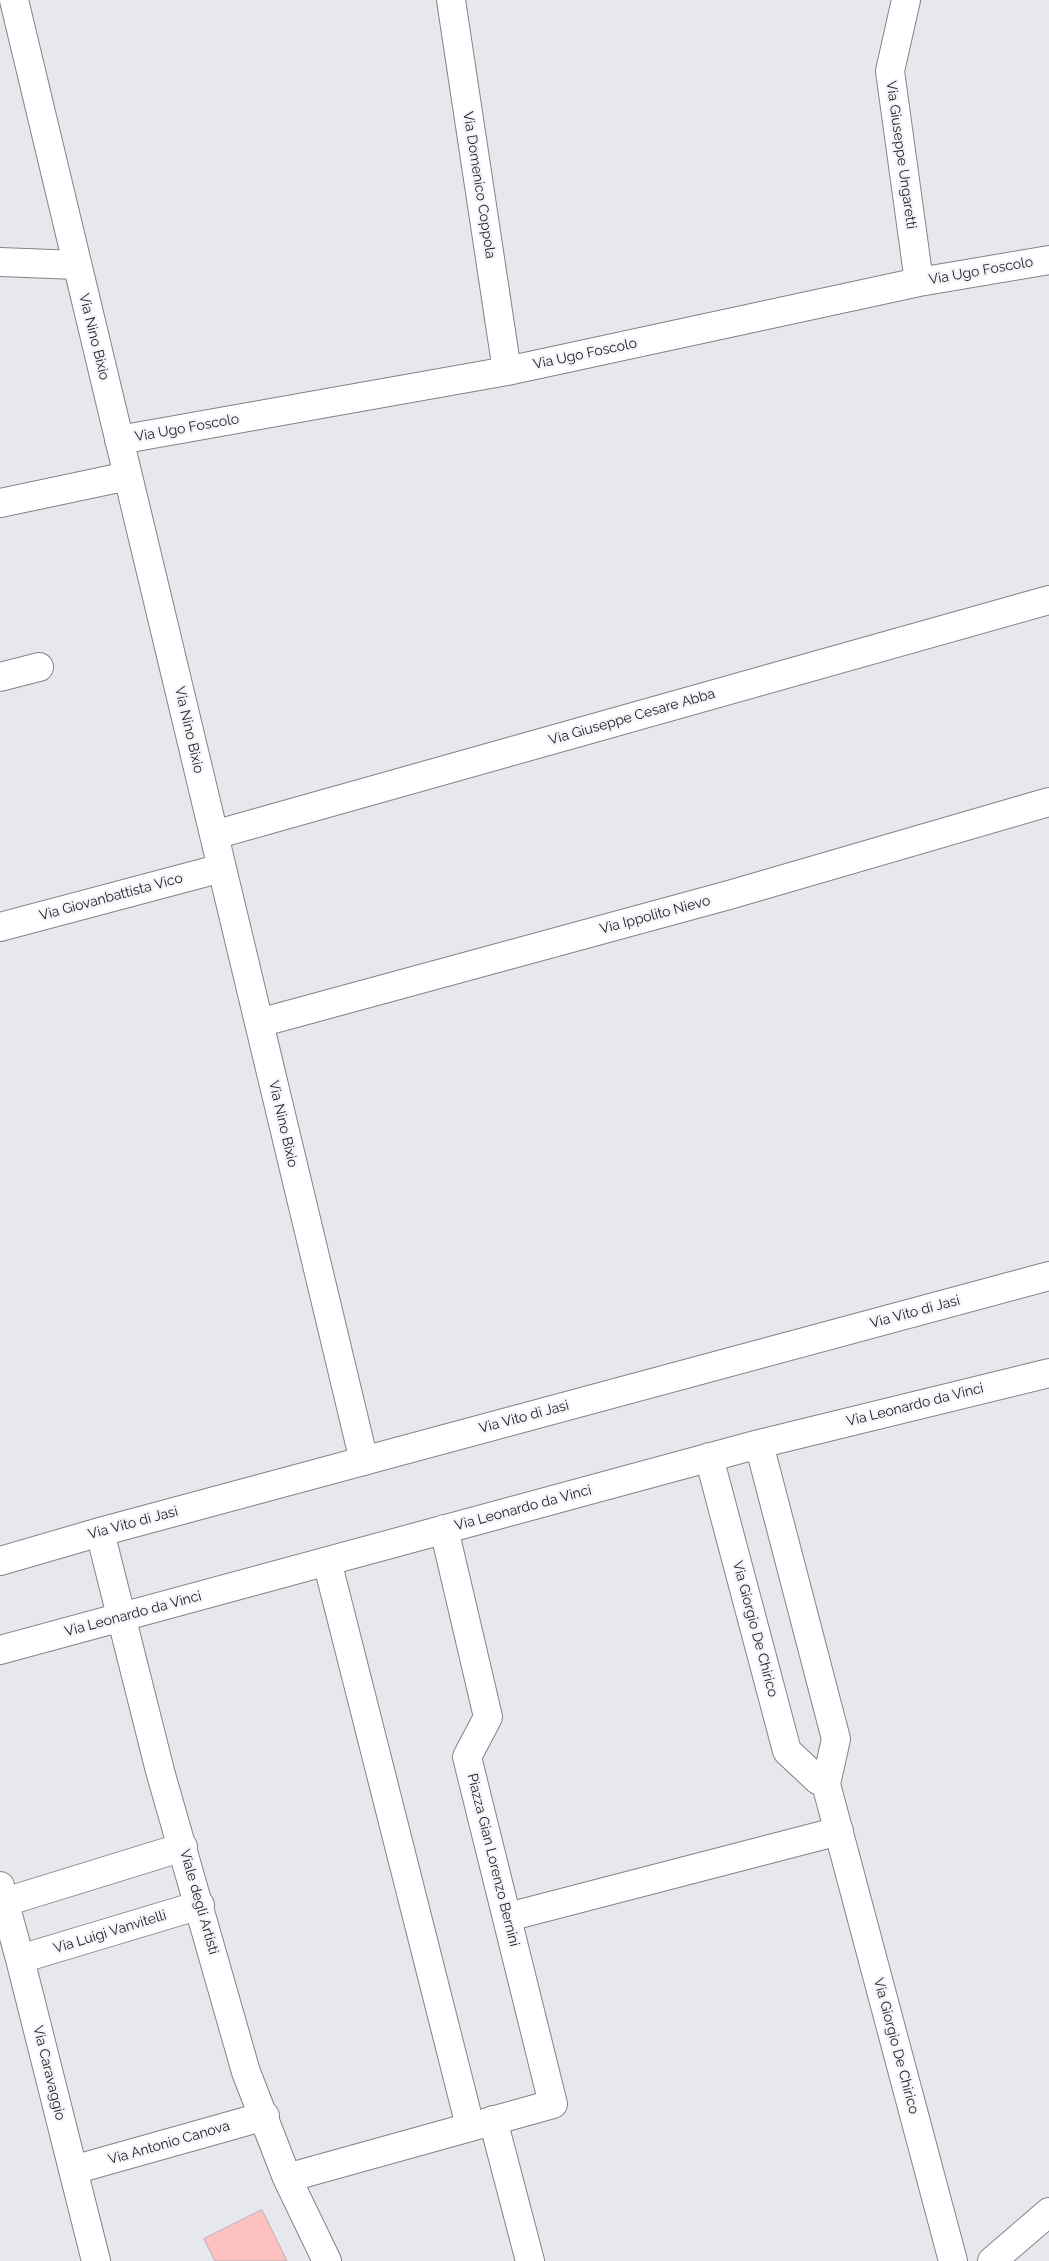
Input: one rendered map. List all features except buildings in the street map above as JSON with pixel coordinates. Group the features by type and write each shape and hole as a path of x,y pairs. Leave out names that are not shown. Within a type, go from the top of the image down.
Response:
{"street":[{"name":"Via Nino Bixio","path":"14,0 364,1461"},
{"name":"Via Domenico Coppola","path":"450,0 507,371"},
{"name":"Via Giuseppe Ungaretti","path":"906,0 890,71 918,282"},
{"name":"Via Ugo Foscolo","path":"119,440 507,371 918,282 1049,260"},
{"path":"0,262 77,265"},
{"path":"0,503 128,476"},
{"name":"Via Giuseppe Cesare Abba","path":"214,835 1049,600"},
{"path":"0,677 39,667"},
{"name":"Via Ippolito Nievo","path":"259,1023 729,895 1049,802"},
{"name":"Via Giovanbattista Vico","path":"0,926 222,868"},
{"name":"Via Vito di Jasi","path":"0,1561 100,1532 1049,1276"},
{"name":"Via Leonardo da Vinci","path":"0,1650 709,1457 1049,1372"},
{"name":"Via Giorgio De Chirico","path":"759,1444 836,1739 826,1784 953,2261"},
{"name":"Via Giorgio De Chirico","path":"709,1457 787,1751 818,1780 826,1784"},
{"name":"Piazza Gian Lorenzo Bernini","path":"288,2178 553,2104 467,1757 488,1718 444,1529"},
{"name":"Viale degli Artisti","path":"100,1532 120,1618 246,2072 288,2178 327,2261"},
{"path":"327,1561 481,2124 530,2261"},
{"path":"508,1917 838,1831"},
{"path":"2,1894 183,1847"},
{"name":"Via Caravaggio","path":"2,1894 96,2261"},
{"name":"Via Luigi Vanvitelli","path":"20,1959 200,1905"},
{"name":"Via Antonio Canova","path":"73,2170 265,2116"},
{"path":"992,2261 1049,2212"}]}
